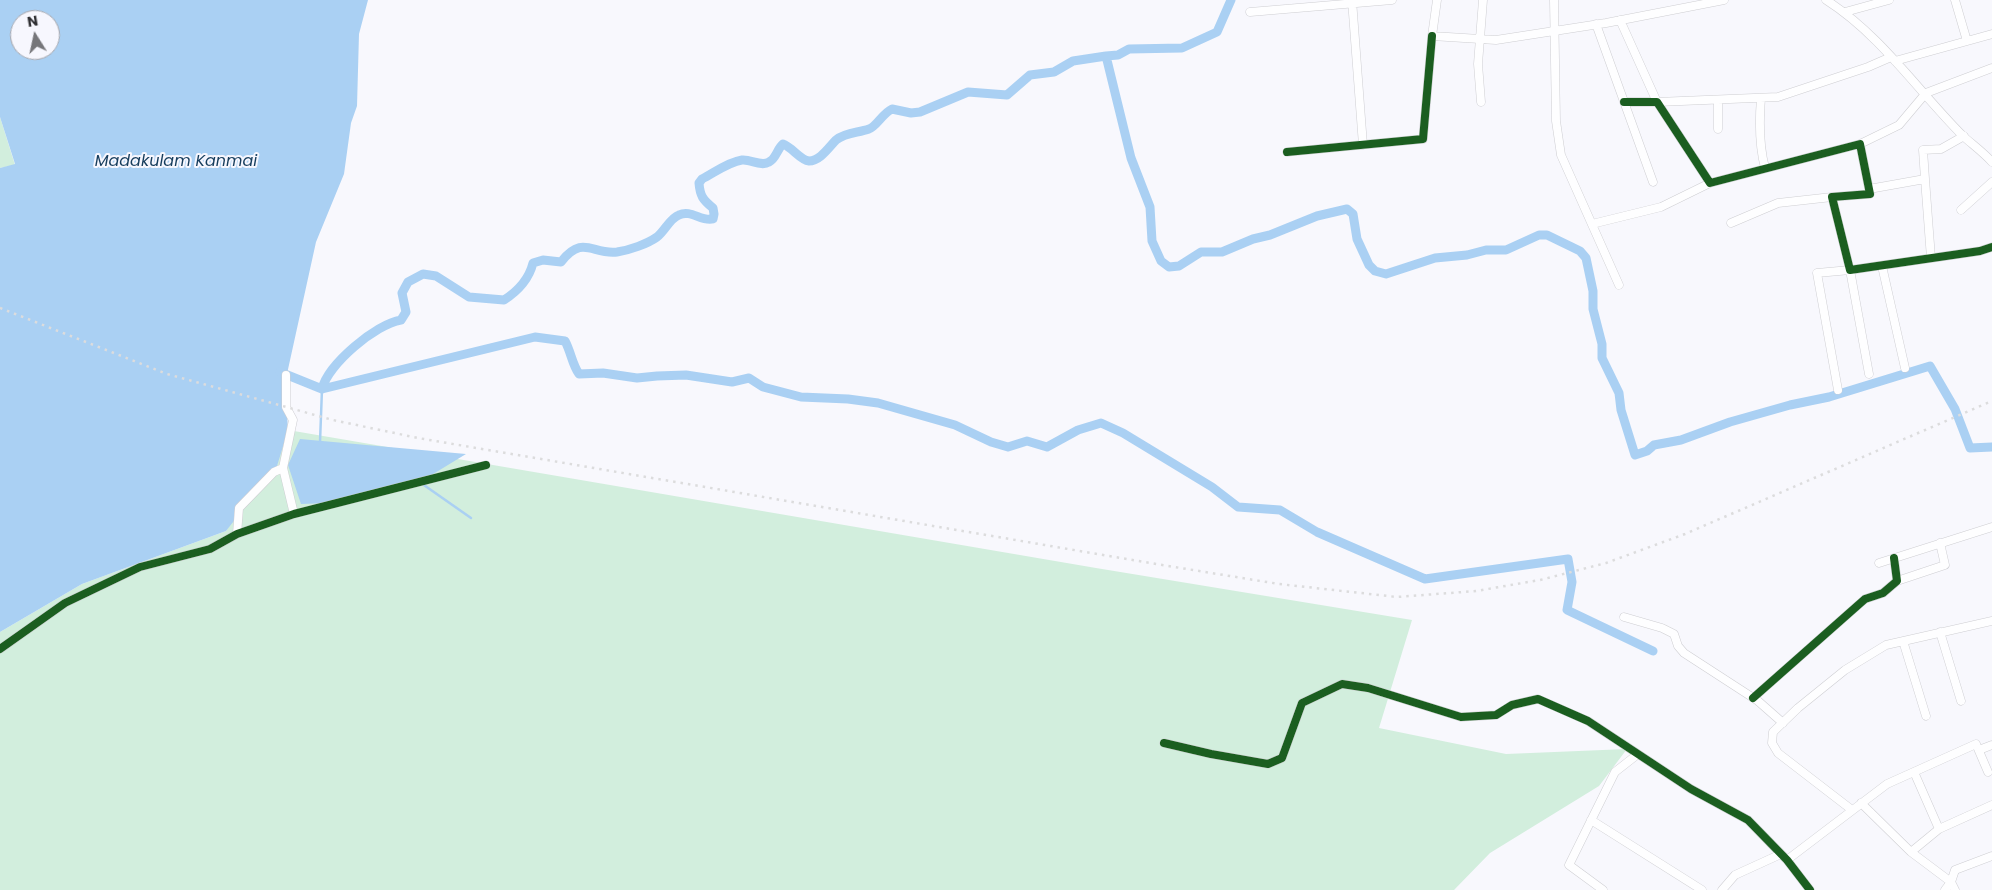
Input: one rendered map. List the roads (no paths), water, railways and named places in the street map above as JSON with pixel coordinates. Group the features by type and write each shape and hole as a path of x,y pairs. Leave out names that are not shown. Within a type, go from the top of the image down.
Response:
{"street":[{"path":"1250,12 1392,0"},
{"path":"1287,152 1423,139 1437,0"},
{"path":"1481,102 1478,39 1483,0"},
{"path":"1554,0 1556,121 1561,155 1619,285"},
{"path":"1432,36 1496,40 1620,20 1724,0"},
{"path":"1826,0 1845,12 1893,59 1964,136 1988,152 1992,162"},
{"path":"1845,12 1889,0"},
{"path":"1955,0 1966,41"},
{"path":"1352,2 1363,145"},
{"path":"1620,20 1657,102 1710,183"},
{"path":"1596,24 1653,182"},
{"path":"1624,102 1778,97 1893,59 1992,34"},
{"path":"1592,224 1661,207 1710,183 1860,144 1898,125 1926,94 1992,68"},
{"path":"1761,98 1759,116 1760,152 1765,168"},
{"path":"1718,100 1718,130"},
{"path":"1931,258 1923,150 1941,149 1964,136"},
{"path":"1731,223 1778,203 1870,194 1860,144"},
{"path":"1869,189 1925,179"},
{"path":"1961,210 1992,182"},
{"path":"1832,197 1850,270 1869,374"},
{"path":"1838,390 1817,274 1980,251 1992,247"},
{"path":"1882,266 1905,368"},
{"path":"286,376 286,407 293,420 283,468 294,514"},
{"path":"0,649 65,603 140,567 210,549 237,534 294,514 486,465"},
{"path":"237,534 239,508 274,472 283,468"},
{"path":"1879,562 1992,527"},
{"path":"1753,698 1865,599 1883,593 1897,581 1945,565 1940,543"},
{"path":"1894,558 1897,581"},
{"path":"1624,617 1669,630 1674,634 1678,646 1684,653 1753,698 1782,723"},
{"path":"1852,810 1778,753 1772,743 1773,732 1798,708 1845,670 1886,645 1992,621"},
{"path":"1940,632 1961,701"},
{"path":"1903,641 1926,716"},
{"path":"1164,742 1210,754 1268,764 1282,758 1302,703 1342,684 1368,688 1461,717 1496,715 1512,705 1538,699 1588,721 1692,789 1748,820 1784,857 1810,890"},
{"path":"1722,890 1736,875 1784,857 1888,784 1976,744 1988,772"},
{"path":"1979,750 1992,744"},
{"path":"1603,890 1569,865 1615,772 1638,754"},
{"path":"1914,772 1938,829"},
{"path":"1861,803 1911,852 1951,882 1956,890"},
{"path":"1911,852 1938,829 1992,805"},
{"path":"1591,820 1702,890"},
{"path":"1945,890 1951,882 1955,870 1992,856"}],"water":[{"name":"Madakulam Kanmai","path":"0,0 368,0 359,34 357,106 351,123 344,174 316,242 285,383 288,430 277,466 226,531 82,584 0,632 0,168 15,164 0,117"},
{"path":"300,439 466,454 420,482 329,503 301,504 288,465"}],"waterway":[{"path":"1106,56 1118,55 1129,49 1182,48 1217,32 1231,0"},
{"path":"280,372 322,389 333,368 354,347 379,329 401,320 406,312 402,293 408,282 423,274 436,276 469,297 504,300 522,284 529,274 533,263 543,260 561,262 569,254 582,247 608,252 633,248 657,237 673,219 683,214 713,219 713,208 703,197 699,183 702,179 732,163 742,160 766,163 773,159 783,144 806,160 817,159 840,137 872,128 892,109 911,113 920,112 968,92 1007,95 1030,75 1054,72 1073,61 1106,56 1131,158 1150,207 1152,241 1161,261 1169,267 1179,266 1201,252 1222,252 1317,216 1347,209 1353,214 1357,239 1369,265 1375,271 1386,274 1435,258 1467,255 1486,250 1506,250 1539,235 1547,235 1580,251 1586,258 1593,291 1593,309 1602,344 1602,358 1619,393 1621,410 1635,455 1647,451 1654,445 1681,440 1730,422 1790,405 1829,397 1930,366 1955,409 1970,448 1992,447"},
{"path":"322,389 535,337 565,341 579,374 603,373 637,378 686,375 732,382 749,378 763,387 801,397 848,399 878,403 955,425 991,442 1008,447 1027,441 1047,447 1078,430 1101,423 1123,433 1212,487 1238,507 1280,510 1317,532 1425,579 1568,559 1572,582 1567,610 1653,651"},
{"path":"320,442 322,389"},
{"path":"421,483 471,518"}],"railway":[{"path":"0,308 167,374 333,420 418,438 1279,584 1397,597 1476,591 1540,580 1606,563 1685,534 1992,401"}]}
